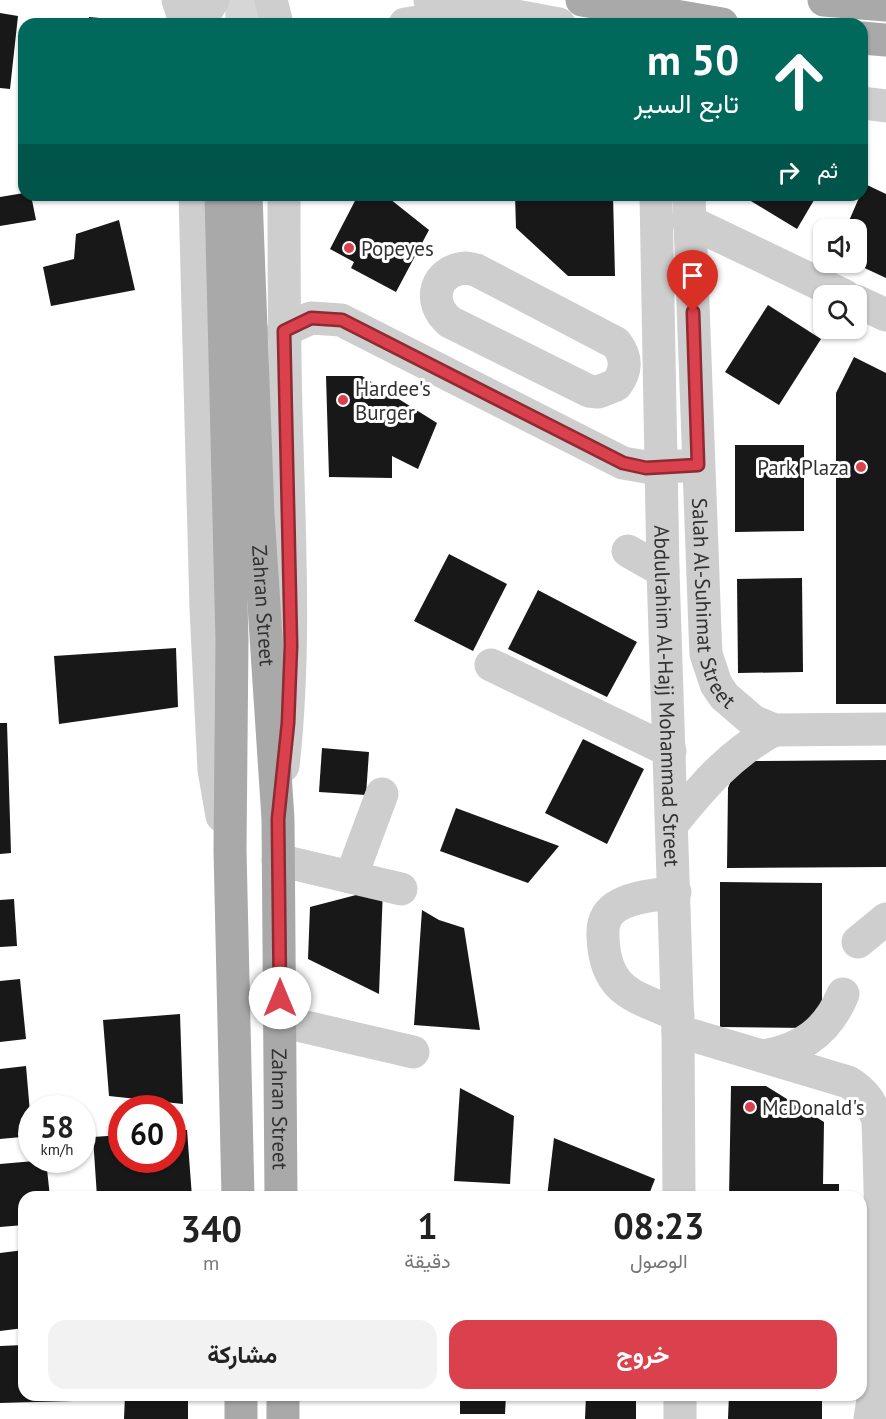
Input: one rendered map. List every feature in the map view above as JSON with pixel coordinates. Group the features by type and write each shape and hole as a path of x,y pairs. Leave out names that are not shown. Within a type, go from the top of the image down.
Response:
{"main road":[{"path":"582,0 687,18"},
{"path":"824,0 886,3"},
{"path":"868,40 886,41"},
{"name":"Zahran Street","path":"221,201 232,641 230,850 238,1191"},
{"name":"Zahran Street","path":"246,201 258,514 278,819 281,1191"},
{"path":"241,1401 241,1419"},
{"path":"283,1401 283,1419"}],"street":[{"path":"178,0 184,18"},
{"path":"202,18 213,0"},
{"path":"271,0 276,18"},
{"path":"430,0 524,18"},
{"path":"875,0 886,3"},
{"path":"448,18 490,12"},
{"path":"868,104 886,106"},
{"path":"195,201 206,609 214,770 230,850"},
{"path":"278,819 288,723 291,646 284,331 284,201"},
{"name":"Abdulrahim Al-Hajj Mohammad Street","path":"656,201 663,571 675,892 679,1191"},
{"path":"689,208 826,285"},
{"name":"Salah Al-Suhimat Street","path":"689,208 705,631 710,669 724,696 753,721 774,730 886,729"},
{"path":"457,269 476,270 608,338 616,343 625,359 621,378 616,385 598,392 578,386 443,316 436,298 441,280 457,269"},
{"path":"867,306 886,315"},
{"path":"284,331 311,318 342,320 623,463 646,468 698,465"},
{"path":"525,412 546,370"},
{"path":"616,385 636,398 660,398"},
{"path":"558,429 578,386"},
{"path":"628,551 663,571"},
{"path":"491,665 670,751"},
{"path":"673,823 711,776 755,740 774,730"},
{"path":"351,877 382,794"},
{"path":"278,860 401,890"},
{"path":"675,892 623,902 608,913 602,928 603,952 609,974 627,993 678,1023 763,1056 848,1082 862,1090 878,1120 883,1213 879,1373 870,1419"},
{"path":"858,942 886,919"},
{"path":"763,1056 793,1049 819,1033 833,1015 843,994"},
{"path":"280,1021 413,1052"},
{"path":"680,1401 680,1419"}],"building":[{"path":"0,13 18,16 10,89 0,88"},
{"path":"868,185 886,194 886,278 867,269 867,219 850,219 858,201 868,201"},
{"path":"18,194 18,201 32,201 36,220 0,226 0,197"},
{"path":"355,201 393,201 429,230 396,292 351,268 354,262 330,249"},
{"path":"515,201 613,201 615,276 568,276 516,228"},
{"path":"751,201 813,201 797,229"},
{"path":"119,220 135,290 51,306 43,267 74,259 76,234"},
{"path":"768,305 813,334 813,339 821,339 779,405 725,372"},
{"name":"Park Plaza","path":"854,357 886,373 886,704 836,704 836,393"},
{"path":"326,376 362,376 437,423 418,469 392,456 392,478 329,477"},
{"path":"735,445 804,445 804,531 735,532"},
{"path":"449,554 507,584 473,651 414,621"},
{"path":"802,578 803,672 738,673 737,579"},
{"path":"538,590 637,642 607,697 508,649"},
{"path":"176,648 178,707 59,724 54,656"},
{"path":"0,723 7,723 11,853 0,854"},
{"path":"583,739 644,769 607,844 545,813"},
{"path":"322,748 369,752 366,795 319,792"},
{"path":"886,760 886,867 727,868 728,788 733,775 752,761"},
{"path":"456,808 559,846 528,883 440,851"},
{"path":"720,882 822,883 822,1014 810,1028 720,1027"},
{"path":"383,888 379,994 308,959 310,907"},
{"path":"14,899 17,946 0,947 0,900"},
{"path":"422,910 439,920 464,928 480,1030 414,1025"},
{"path":"20,979 26,1039 0,1042 0,981"},
{"path":"180,1014 183,1095 109,1095 103,1020"},
{"path":"26,1066 28,1095 18,1095 18,1137 0,1139 0,1069"},
{"path":"731,1086 766,1086 824,1122 823,1184 839,1184 839,1191 729,1191"},
{"path":"460,1088 514,1116 510,1184 454,1181"},
{"path":"187,1130 192,1191 97,1191 96,1137 108,1136 108,1173 186,1173"},
{"path":"554,1138 655,1179 650,1191 548,1191"},
{"path":"18,1162 18,1173 47,1173 49,1191 18,1191 18,1226 0,1227 0,1164"},
{"path":"18,1251 18,1329 0,1331 0,1253"},
{"path":"18,1345 18,1401 73,1401 0,1403 0,1346"},
{"path":"125,1401 188,1401 188,1419 124,1419"},
{"path":"460,1401 506,1401 505,1414 460,1414"},
{"path":"586,1401 636,1401 636,1419 585,1419"},
{"path":"729,1401 822,1401 822,1419 728,1419"}],"tunnel":[{"path":"242,0 242,18"}],"place":[{"name":"Popeyes","path":"349,248"},
{"name":"Hardee's Burger","path":"343,400"},
{"name":"Park Plaza","path":"861,467"},
{"name":"McDonald's","path":"750,1107"}],"route":[{"path":"280,998 278,819 288,723 291,646 284,331 311,318 327,317 342,320 623,463 646,468 698,465 693,312"}]}
